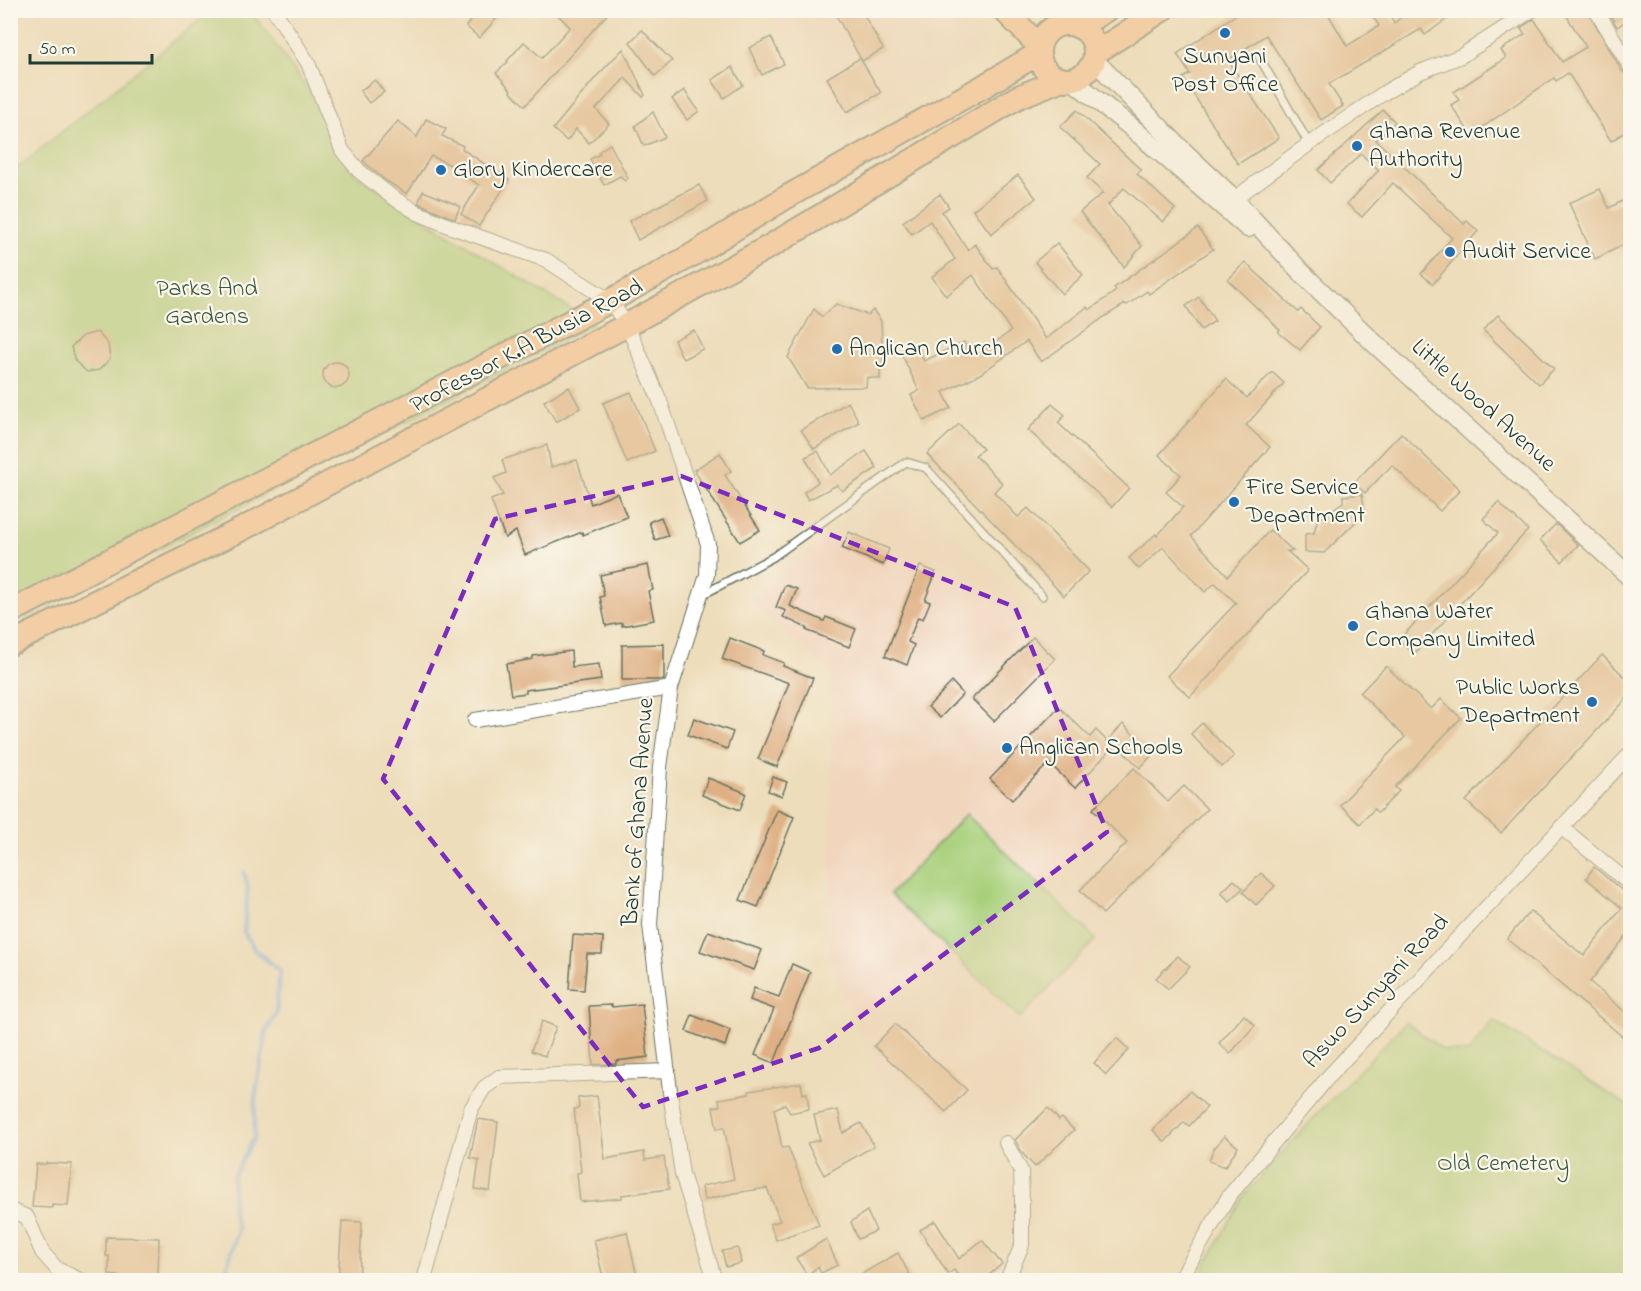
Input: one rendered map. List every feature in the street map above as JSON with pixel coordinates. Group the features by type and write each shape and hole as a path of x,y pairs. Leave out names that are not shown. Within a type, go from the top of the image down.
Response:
{"main road":[{"path":"1004,10 1039,49"},
{"path":"1106,10 1064,20 1048,31 1039,49 1040,60 1047,73 1066,80 1086,73 1094,56 1162,10"},
{"path":"1064,20 1091,38 1094,56"},
{"name":"Professor K.A Busia Road","path":"10,612 610,302 785,198 984,86 1039,49"},
{"name":"Professor K.A Busia Road","path":"10,644 244,528 627,325 774,244 1018,97 1066,80"}],"street":[{"path":"274,10 308,63 342,150 359,171 392,197 418,213 546,260 610,302"},
{"path":"1234,199 1309,144 1393,88 1420,72 1461,56 1532,10"},
{"path":"1596,10 1630,66"},
{"name":"Little Wood Avenue","path":"1094,56 1234,199 1302,273"},
{"name":"Little Wood Avenue","path":"1066,80 1131,127 1302,273 1382,350 1630,577"},
{"name":"Bank of Ghana Avenue","path":"610,302 627,325 660,401 708,544 707,575 702,595 671,688 660,767 650,925 682,1174 715,1281"},
{"path":"475,720 671,688"},
{"name":"Asuo Sunyani Road","path":"1182,1281 1185,1271 1229,1196 1330,1075 1630,754"},
{"path":"1561,827 1630,884"},
{"path":"424,1281 471,1109 484,1088 499,1077 668,1071"},
{"path":"1006,1143 1021,1171 1022,1245 1007,1281"},
{"path":"10,1210 27,1217 42,1252 57,1269 80,1281"}],"lane":[{"path":"1258,55 1309,144"},
{"path":"702,595 773,557 906,462 926,468 1042,596"}],"highlighted area":[{"path":"681,476 1015,607 1107,832 819,1048 643,1107 383,779 495,519"}],"shaded area":[{"path":"769,11 962,11 985,38 986,53 847,134"},
{"name":"Glory Kindercare","path":"408,95 527,179 480,232 417,211 356,161"},
{"name":"Anglican Schools","path":"894,479 1262,821 987,1152 889,1105 830,959 832,674 749,601"}],"green space":[{"name":"Parks And Gardens","path":"211,11 251,11 322,109 353,172 409,210 595,324 26,618 11,569 11,173"},
{"path":"966,814 1096,939 1020,1018 890,894"},
{"name":"Old Cemetery","path":"1493,1020 1630,1107 1630,1280 1200,1280 1204,1267 1245,1194 1318,1113 1406,1022 1443,1050 1468,1053"}],"building":[{"path":"480,10 504,10 479,38 466,26"},
{"path":"553,10 611,10 525,106 496,73 524,42 542,58 570,27"},
{"path":"833,10 861,10 883,49 862,61"},
{"path":"1243,10 1326,10 1347,46 1379,26 1372,15 1380,10 1387,10 1394,23 1410,10 1459,10 1425,35 1421,29 1329,84 1343,106 1321,120 1266,35 1228,60 1279,138 1238,164 1183,78 1190,74 1177,54"},
{"path":"1563,10 1587,10 1622,71 1630,78 1630,129 1611,141 1568,73 1556,81 1554,78 1471,135 1451,105 1459,100 1454,92 1506,58 1501,50 1525,34 1521,28 1534,19 1562,62 1586,47"},
{"path":"1607,10 1630,10 1630,18 1617,27"},
{"path":"642,30 672,61 655,76 630,42"},
{"path":"771,37 784,64 762,75 749,48"},
{"path":"623,49 645,95 643,97 625,78 596,109 609,124 589,143 576,129 567,141 553,129 596,77"},
{"path":"860,58 881,93 847,112 827,78"},
{"path":"732,67 743,85 724,98 712,80"},
{"path":"375,80 384,92 369,103 360,91"},
{"path":"684,90 699,111 687,120 672,99"},
{"path":"1077,110 1141,170 1137,174 1175,209 1163,222 1124,188 1108,205 1142,246 1124,267 1080,212 1103,193 1087,178 1100,164 1060,127"},
{"path":"1383,110 1395,122 1376,140 1464,224 1467,221 1478,231 1433,284 1421,274 1452,238 1393,183 1362,217 1347,204 1379,170 1361,154 1330,183 1318,170"},
{"path":"653,112 665,137 644,146 635,126"},
{"path":"426,119 446,129 442,136 463,146 462,149 509,180 479,226 461,214 479,185 462,174 464,171 431,156 407,194 385,180 363,161 398,121 417,137"},
{"path":"610,144 628,178 625,181 620,176 604,185 590,159 600,154 598,152"},
{"path":"1018,175 1036,198 991,234 973,210"},
{"path":"699,185 708,201 638,240 629,221"},
{"path":"1600,189 1609,208 1630,197 1630,232 1624,235 1628,243 1595,259 1569,203"},
{"path":"423,191 460,206 455,219 418,203"},
{"path":"940,194 949,207 942,212 968,250 975,244 993,269 997,267 1046,339 1087,307 1089,310 1116,291 1114,288 1198,228 1213,249 1149,294 1147,291 1104,317 1041,362 1027,341 980,374 943,392 951,408 924,421 911,395 919,391 902,355 918,347 924,361 964,342 967,348 973,345 977,355 1011,331 973,275 946,296 932,277 955,259 930,221 912,234 903,222"},
{"path":"1057,243 1083,275 1062,294 1035,262"},
{"path":"1245,262 1298,312 1301,309 1320,327 1300,350 1278,332 1280,330 1228,280"},
{"path":"1199,297 1215,321 1201,330 1186,306"},
{"name":"Anglican Church","path":"836,304 868,315 873,310 881,321 883,367 880,368 880,379 867,377 866,387 807,388 788,357 814,309 822,317"},
{"path":"1498,315 1554,369 1539,384 1483,330"},
{"path":"694,330 703,349 683,359 674,340"},
{"path":"97,332 108,344 110,359 99,370 87,372 75,361 71,347 83,336"},
{"path":"336,362 345,366 349,375 345,384 336,388 327,384 323,375 327,366"},
{"path":"1272,372 1284,383 1246,425 1270,447 1191,536 1228,576 1270,530 1293,551 1287,551 1308,570 1190,697 1167,676 1236,603 1215,583 1205,592 1163,547 1139,569 1129,558 1156,534 1157,536 1183,507 1166,492 1181,475 1159,455 1226,379 1247,398"},
{"path":"569,387 580,408 556,422 544,401"},
{"path":"631,392 655,451 627,463 603,403"},
{"path":"848,402 859,422 814,449 801,430"},
{"path":"1052,404 1065,415 1058,423 1129,488 1112,507 1028,430"},
{"path":"959,424 983,449 975,455 1002,483 994,492 1018,517 1028,508 1089,571 1064,596 927,454"},
{"path":"1401,433 1460,490 1440,511 1392,465 1365,493 1354,483"},
{"path":"547,445 551,467 577,460 591,504 617,493 627,517 525,555 516,531 505,538 491,500 503,495 494,478 506,473 502,460"},
{"path":"818,451 830,475 866,451 877,468 842,491 837,485 808,500 804,492 818,482 805,457"},
{"path":"720,453 731,471 725,475 760,530 740,542 694,470"},
{"path":"1362,494 1365,513 1324,553 1305,552 1305,534 1314,533 1317,521 1343,502 1343,496"},
{"path":"1498,502 1528,530 1414,654 1399,640 1498,533 1483,519"},
{"path":"661,517 668,536 655,540 649,522"},
{"path":"1556,524 1578,545 1562,562 1540,540"},
{"path":"849,532 889,549 883,565 842,548"},
{"path":"648,565 653,590 648,591 654,620 622,626 622,623 606,626 600,597 604,596 600,575"},
{"path":"920,566 936,572 925,600 930,602 923,619 918,617 908,642 914,645 907,665 885,656"},
{"path":"785,585 797,589 790,606 824,621 826,617 856,629 849,647 806,630 807,628 783,617 786,611 776,607"},
{"path":"1033,637 1055,659 994,721 972,699"},
{"path":"730,638 764,651 763,655 813,678 777,767 758,759 789,683 722,659"},
{"path":"664,644 664,680 622,680 622,645"},
{"path":"571,651 572,667 599,664 601,680 526,690 526,693 511,695 506,664 533,659 533,656"},
{"path":"1602,655 1630,682 1630,695 1501,833 1466,801"},
{"path":"1386,666 1431,709 1441,699 1461,718 1395,787 1399,791 1378,813 1374,809 1360,824 1340,805 1405,737 1360,693"},
{"path":"952,682 963,694 940,718 928,707"},
{"path":"1059,707 1090,737 1096,730 1113,747 1075,788 1049,763 1012,800 990,779"},
{"path":"694,718 733,732 727,749 688,735"},
{"path":"1202,723 1234,756 1222,767 1191,734"},
{"path":"1123,724 1153,754 1140,768 1110,738"},
{"path":"1134,768 1168,802 1184,786 1207,809 1103,914 1080,890 1127,843 1093,809"},
{"path":"773,777 787,782 782,796 768,791"},
{"path":"708,778 746,793 740,810 702,795"},
{"path":"777,810 794,817 758,907 740,900"},
{"path":"1594,867 1630,897 1630,931 1590,982 1630,1016 1630,1043 1507,939 1530,911 1584,956 1622,908 1586,878"},
{"path":"1261,873 1275,886 1256,905 1243,892"},
{"path":"1234,880 1243,888 1230,901 1221,893"},
{"path":"708,931 762,950 754,970 700,951"},
{"path":"573,935 603,937 602,954 587,954 584,990 569,989"},
{"path":"1178,956 1190,967 1168,989 1156,978"},
{"path":"792,964 810,972 774,1063 755,1055 774,1009 750,1000 754,988 779,997"},
{"path":"642,1004 648,1057 616,1061 616,1064 593,1065 589,1006 612,1005 612,1007"},
{"path":"692,1015 730,1030 725,1046 686,1031"},
{"path":"1244,1015 1255,1025 1230,1054 1219,1043"},
{"path":"542,1021 556,1027 545,1056 531,1051"},
{"path":"895,1024 967,1090 946,1112 874,1046"},
{"path":"1117,1038 1129,1050 1106,1075 1094,1063"},
{"path":"801,1083 803,1094 807,1093 809,1109 790,1113 785,1104 774,1109 782,1148 788,1147 819,1225 776,1240 770,1224 780,1221 767,1188 704,1200 702,1186 734,1179 724,1127 717,1129 713,1107 720,1106 719,1099 749,1094 749,1091"},
{"path":"1190,1091 1207,1107 1189,1126 1184,1122 1165,1142 1153,1130"},
{"path":"597,1096 605,1159 644,1152 645,1160 664,1157 669,1189 622,1195 622,1198 580,1202 577,1173 581,1172 574,1109 579,1108 578,1098"},
{"path":"1048,1108 1059,1120 1062,1118 1074,1130 1035,1167 1023,1154 1015,1140"},
{"path":"838,1110 843,1133 861,1123 874,1146 824,1175 807,1143 820,1140 814,1115"},
{"path":"478,1119 498,1122 490,1191 475,1189 479,1160 470,1158"},
{"path":"1224,1136 1238,1147 1225,1167 1209,1161 1213,1150"},
{"path":"36,1164 72,1164 68,1206 32,1207"},
{"path":"867,1211 876,1231 858,1239 851,1222"},
{"path":"342,1221 362,1222 359,1281 338,1281"},
{"path":"935,1221 959,1259 982,1240 1002,1264 982,1281 962,1281 954,1270 948,1274 920,1230"},
{"path":"627,1232 638,1281 604,1281 594,1240"},
{"path":"106,1237 159,1238 158,1277 144,1277 144,1281 118,1281 118,1276 109,1275"},
{"path":"826,1239 838,1265 821,1273 818,1267 807,1275 796,1258"},
{"path":"738,1248 741,1263 726,1267 722,1251"},
{"path":"898,1253 913,1281 849,1281"}],"waterway":[{"path":"230,1280 227,1266 238,1229 233,1214 233,1177 254,1138 255,1099 266,1032 276,1014 280,971 255,950 244,932 248,888 244,872"}],"place":[{"name":"Sunyani Post Office","path":"1225,33"},
{"name":"Ghana Revenue Authority","path":"1357,146"},
{"name":"Glory Kindercare","path":"441,170"},
{"name":"Audit Service","path":"1450,252"},
{"name":"Anglican Church","path":"837,349"},
{"name":"Fire Service Department","path":"1234,502"},
{"name":"Ghana Water Company Limited","path":"1353,626"},
{"name":"Public Works Department","path":"1592,702"},
{"name":"Anglican Schools","path":"1007,748"}]}
